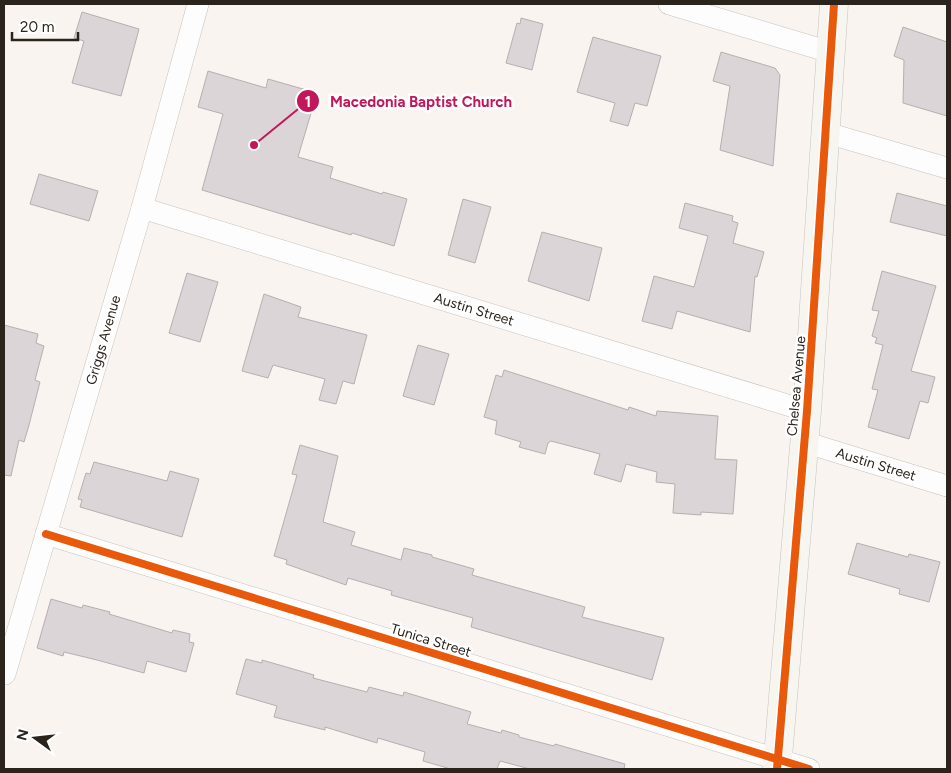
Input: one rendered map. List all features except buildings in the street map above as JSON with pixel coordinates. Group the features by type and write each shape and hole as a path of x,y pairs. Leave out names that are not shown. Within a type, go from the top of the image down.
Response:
{"main road":[{"name":"Chelsea Avenue","path":"777,765 807,411 834,4"}],"street":[{"name":"Griggs Avenue","path":"5,674 142,208 198,4"},
{"path":"669,4 830,52"},
{"path":"826,133 947,168"},
{"name":"Austin Street","path":"142,208 807,411"},
{"name":"Austin Street","path":"804,442 947,486"},
{"name":"Tunica Street","path":"46,534 777,765 808,769"}],"cycle path":[{"path":"777,769 807,411 834,4"},
{"path":"46,534 809,769"}],"place":[{"name":"Macedonia Baptist Church","path":"254,145"}]}
